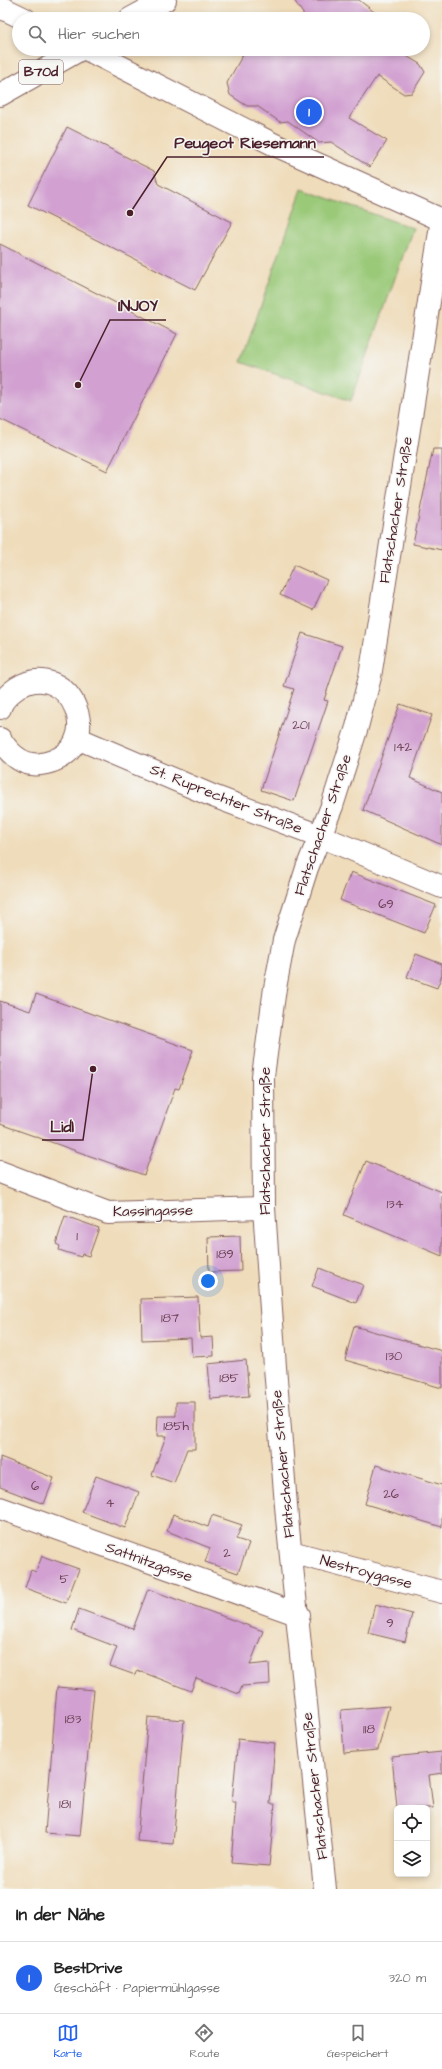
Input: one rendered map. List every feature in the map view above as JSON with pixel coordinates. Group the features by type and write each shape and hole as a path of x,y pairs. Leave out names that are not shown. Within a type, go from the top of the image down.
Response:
{"street":[{"path":"132,12 147,0"},
{"path":"143,12 164,0"},
{"path":"0,7 12,13"},
{"name":"B70d","path":"0,94 69,56"},
{"path":"100,56 275,145 442,219"},
{"name":"Flatschacher Straße","path":"325,1889 291,1552 264,1208 263,1076 274,988 284,940 307,868 332,806 357,727 370,677 442,219"},
{"path":"0,706 10,693 24,684 39,681 55,685 68,694 77,707 80,722 77,738 68,752 54,762 36,765 24,762 7,751 0,739"},
{"name":"St. Ruprechter Straße","path":"77,738 213,796 320,836 442,888"},
{"name":"Kassingasse","path":"0,1172 108,1213 264,1208"},
{"name":"Sattnitzgasse","path":"0,1508 298,1616"},
{"name":"Nestroygasse","path":"291,1552 442,1592"}],"green space":[{"path":"302,189 413,228 351,401 241,362"}],"building":[{"path":"294,0 359,0 374,12 302,12"},
{"path":"242,56 406,56 420,64 425,72 412,93 404,94 377,76 349,118 387,141 370,167 331,142 319,143 288,121 280,122 257,106 247,106 230,95 227,83"},
{"path":"67,127 154,171 158,184 232,222 195,290 28,205"},
{"path":"0,244 177,334 107,471 0,419"},
{"path":"433,449 442,449 442,550 413,544"},
{"path":"294,565 327,580 313,610 280,595"},
{"path":"302,633 342,646 324,700 328,701 294,801 261,790 294,689 284,686"},
{"path":"400,704 432,715 410,778 442,792 442,845 363,810"},
{"path":"351,872 436,905 424,933 340,900"},
{"path":"416,954 442,964 442,975 437,988 407,977"},
{"path":"36,994 193,1050 179,1089 175,1088 144,1175 0,1124 0,1001 30,1011"},
{"path":"366,1161 442,1192 442,1256 344,1215"},
{"path":"65,1216 99,1228 89,1256 82,1254 81,1257 59,1250 60,1246 56,1244"},
{"path":"240,1236 241,1271 209,1272 208,1237"},
{"path":"319,1268 363,1285 356,1303 312,1286"},
{"path":"198,1297 200,1338 213,1337 214,1356 192,1357 191,1338 142,1340 141,1299"},
{"path":"354,1326 442,1351 442,1388 345,1360"},
{"path":"246,1360 249,1396 211,1399 208,1364"},
{"path":"176,1402 195,1402 195,1449 187,1449 174,1483 152,1475 166,1436 157,1436 158,1416 176,1416"},
{"path":"0,1457 54,1478 44,1504 0,1487"},
{"path":"376,1465 442,1485 442,1527 365,1504"},
{"path":"96,1476 139,1492 125,1528 82,1512"},
{"path":"173,1514 208,1527 212,1515 242,1525 236,1539 249,1543 238,1573 205,1562 210,1548 167,1531"},
{"path":"42,1556 79,1569 66,1603 25,1588 31,1570 36,1572"},
{"path":"148,1589 263,1631 250,1665 269,1663 270,1684 242,1686 239,1694 196,1678 191,1691 137,1670 135,1675 110,1666 117,1647 72,1630 79,1609 133,1629"},
{"path":"375,1604 412,1614 405,1642 368,1633"},
{"path":"57,1687 94,1690 80,1836 45,1833"},
{"path":"389,1706 378,1750 344,1753 341,1710"},
{"path":"148,1717 184,1720 173,1844 137,1841"},
{"path":"238,1739 275,1743 270,1804 275,1804 269,1866 231,1863 236,1802 232,1802"},
{"path":"442,1752 442,1773 429,1775 433,1808 430,1808 430,1805 397,1805 392,1757"}],"place":[{"name":"BestDrive","path":"309,112"},
{"name":"Peugeot Riesemann","path":"130,213"},
{"name":"INJOY","path":"78,385"},
{"name":"Lidl","path":"93,1069"}]}
